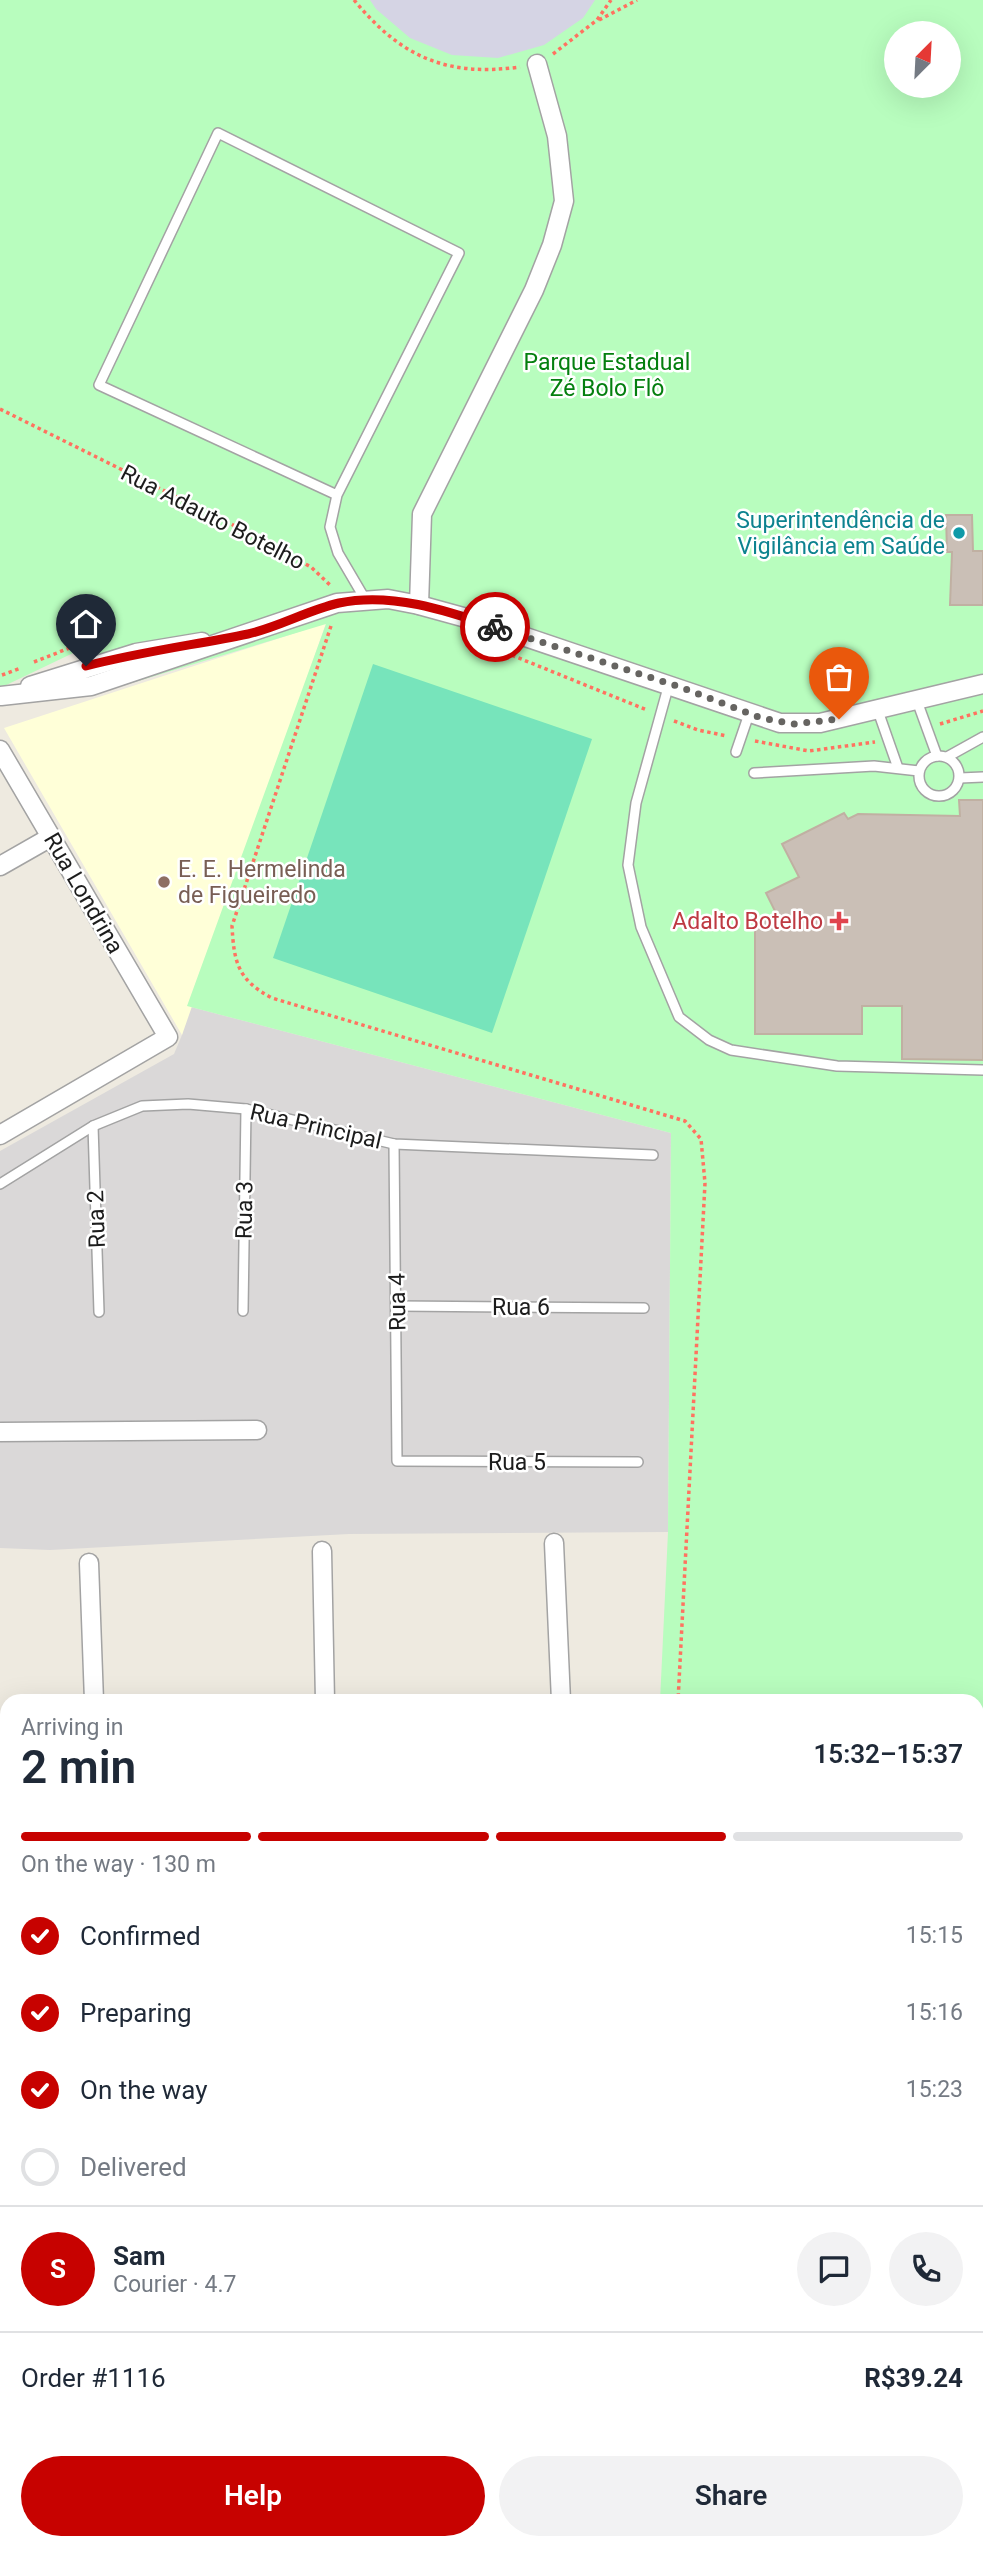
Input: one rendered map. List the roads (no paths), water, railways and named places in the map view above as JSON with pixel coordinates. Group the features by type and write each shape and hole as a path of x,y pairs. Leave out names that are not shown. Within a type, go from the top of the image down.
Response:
{"street":[{"path":"419,605 422,514 534,290 552,245 564,201 557,136 537,64"},
{"path":"1,697 91,686 337,603 365,599 388,599 419,605 669,684 749,713 794,724 820,723 878,711 983,684"},
{"name":"Rua Londrina","path":"0,750 168,1037 0,1135"},
{"path":"0,866 51,837"},
{"path":"0,1432 257,1430"},
{"path":"554,1543 561,1694"},
{"path":"322,1551 325,1694"},
{"path":"89,1563 94,1694"}],"lane":[{"path":"337,495 99,385 218,133 459,253 337,495 330,527 338,552 365,599"},
{"path":"669,684 636,803 628,865 641,928 679,1017 709,1040 731,1050 837,1066 983,1070"},
{"path":"917,701 942,757 958,768 960,778 956,787 940,797 929,794 920,786 919,771 922,763 942,757 983,737"},
{"path":"878,711 898,768"},
{"path":"736,752 749,713"},
{"path":"754,773 816,768 898,768 919,771"},
{"path":"960,778 983,776"},
{"name":"Rua Principal","path":"0,1184 93,1126 142,1105 188,1104 246,1109 394,1143 653,1155"},
{"name":"Rua 3","path":"243,1311 246,1109"},
{"name":"Rua 2","path":"93,1126 99,1312"},
{"name":"Rua 4","path":"394,1143 398,1306 397,1461"},
{"name":"Rua 6","path":"398,1306 644,1308"},
{"name":"Rua 5","path":"397,1461 638,1462"}],"place":[{"name":"Superintendência de Vigilância em Saúde","path":"959,533"},
{"name":"E. E. Hermelinda de Figueiredo","path":"164,882"},
{"name":"Adalto Botelho","path":"839,921"}],"park label":[{"name":"Parque Estadual Zé Bolo Flô","path":"607,375"}]}
